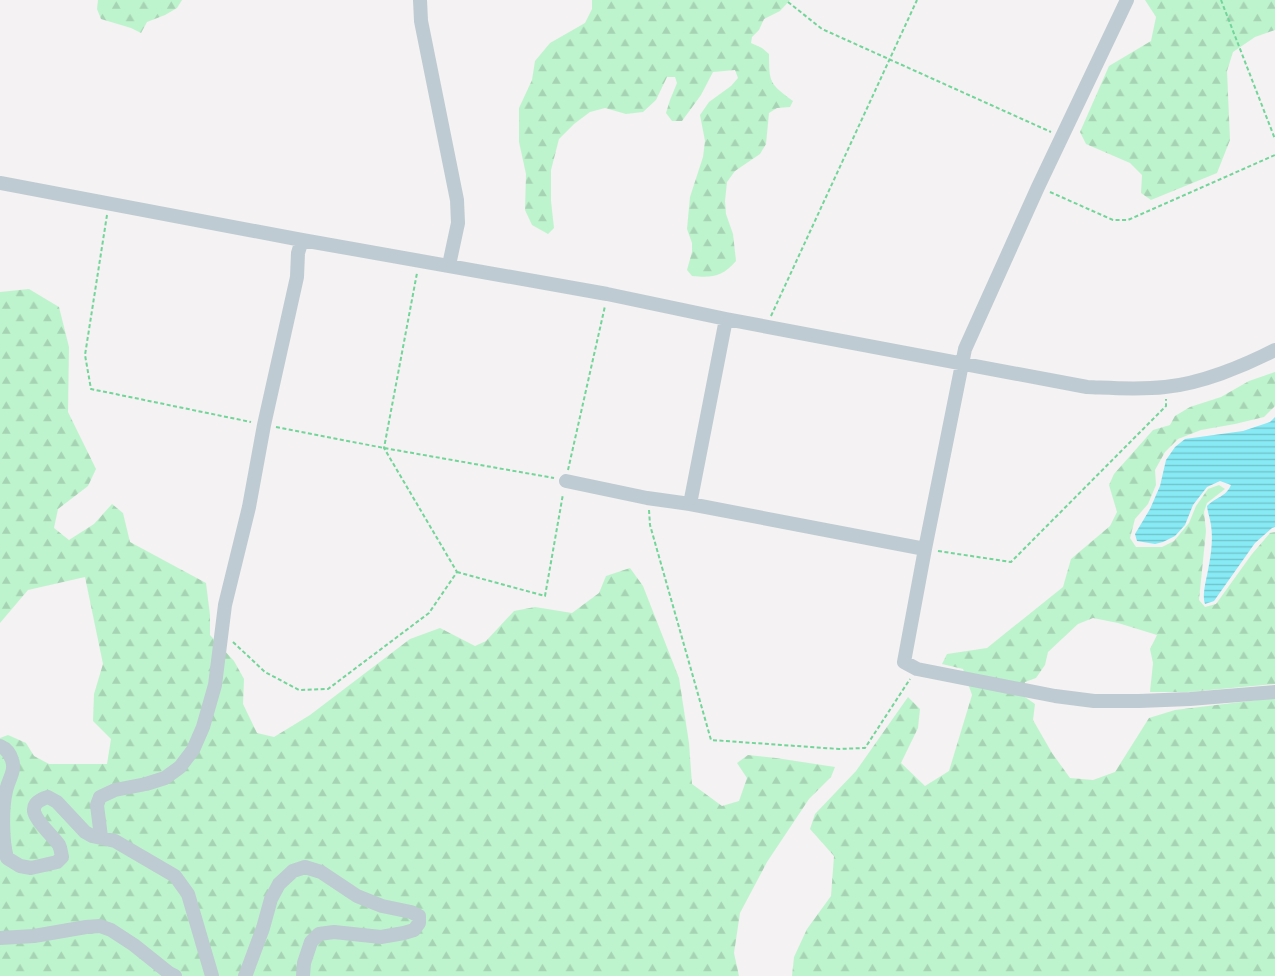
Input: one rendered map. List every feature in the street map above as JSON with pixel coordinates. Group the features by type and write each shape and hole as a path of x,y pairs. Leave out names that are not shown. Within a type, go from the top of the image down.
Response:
{"street":[{"path":"420,0 421,22 457,200 458,223 449,265"},
{"path":"1126,0 1038,187 965,349 904,662 917,669 1055,696 1094,701 1182,699 1275,692"},
{"path":"0,183 302,240 607,294 726,319 1087,387 1128,389 1167,387 1195,381 1230,370 1275,350"},
{"path":"101,837 97,805 100,797 115,790 165,778 180,767 193,750 202,727 214,685 225,605 249,507 264,424 297,277 298,253 302,240"},
{"path":"690,504 726,319"},
{"path":"566,480 647,498 690,504 925,549"},
{"path":"0,746 7,749 13,761 13,772 6,788 4,804 4,848 7,858 20,866 31,868 58,862 62,857 60,847 34,814 34,806 38,800 48,797 57,802 85,832 92,836 115,841 175,876 188,894 212,976"},
{"path":"245,976 263,928 271,899 279,884 293,871 305,867 321,872 357,896 382,906 411,912 419,916 419,923 414,930 404,933 381,937 334,932 319,934 311,942 304,963 303,976"},
{"path":"0,938 34,936 100,926 111,930 134,945 175,976"}],"path":[{"path":"768,327 917,0"},
{"path":"1221,0 1275,140"},
{"path":"788,2 822,28 1062,137"},
{"path":"1038,187 1113,220 1128,220 1275,155"},
{"path":"108,203 85,355 91,389 384,448 566,480"},
{"path":"419,260 384,448 457,572 546,596 566,480 607,294"},
{"path":"925,549 1011,562 1166,406 1167,387"},
{"path":"647,498 650,525 711,740 865,748 917,669"},
{"path":"222,632 265,672 298,690 328,689 429,613 457,572"}],"green space":[{"path":"98,0 182,0 177,8 147,22 141,33 101,19 97,9"},
{"path":"592,0 790,0 780,11 764,19 759,30 752,37 751,43 769,54 772,82 793,101 790,107 777,108 769,113 766,144 760,154 735,171 727,182 726,214 733,234 736,261 721,273 705,277 692,276 687,270 692,252 692,243 687,229 690,197 703,157 705,141 700,115 709,102 731,86 738,78 735,70 713,72 701,95 682,121 672,121 666,113 677,83 675,77 667,77 656,100 643,112 626,114 605,108 590,112 574,124 559,139 551,170 551,201 554,228 548,234 532,225 525,210 526,174 519,142 519,108 532,80 535,61 550,43 585,23 592,9"},
{"path":"1145,0 1275,0 1275,30 1255,37 1233,52 1227,71 1230,140 1217,173 1151,200 1141,193 1142,175 1130,163 1086,144 1080,132 1109,66 1151,41 1156,17"},
{"path":"29,289 59,307 69,347 68,412 96,469 88,486 58,509 54,528 69,540 94,524 112,504 123,513 130,542 206,583 210,615 210,635 234,661 244,679 243,704 257,733 274,737 310,715 410,639 440,628 475,646 486,641 514,611 535,607 572,613 599,593 606,576 630,568 643,586 679,678 689,743 692,784 722,806 739,801 747,778 737,763 748,755 835,767 831,777 809,799 767,862 740,913 734,953 739,976 0,976 0,738 8,735 26,743 34,756 49,764 107,764 111,739 93,721 94,694 103,664 85,577 28,590 0,623 0,292"},
{"path":"1275,372 1275,406 1264,417 1201,430 1178,439 1165,452 1155,470 1156,485 1148,504 1135,519 1130,538 1136,547 1162,547 1174,541 1189,523 1196,506 1208,489 1219,485 1225,489 1207,503 1204,512 1206,531 1199,600 1205,607 1216,604 1252,554 1270,533 1275,532 1275,684 1188,692 1150,692 1153,663 1150,649 1157,635 1118,623 1093,618 1078,624 1048,652 1045,665 1036,678 1025,682 1022,695 1035,704 1033,720 1052,753 1070,778 1093,780 1115,772 1149,718 1175,710 1275,698 1275,976 792,976 794,957 807,929 831,896 834,856 810,829 815,814 856,771 908,697 920,709 918,728 901,763 925,786 949,771 972,695 963,669 942,664 947,654 987,648 1063,587 1071,559 1110,526 1117,512 1109,485 1114,474 1153,430 1170,425 1175,416 1190,407 1221,397 1249,381"}],"water":[{"path":"1275,417 1275,527 1255,543 1214,601 1205,604 1204,592 1212,540 1207,506 1224,495 1231,485 1220,481 1207,487 1193,505 1185,525 1175,536 1155,544 1137,541 1135,534 1150,509 1160,486 1166,460 1175,447 1185,439 1243,431 1270,422"}]}
